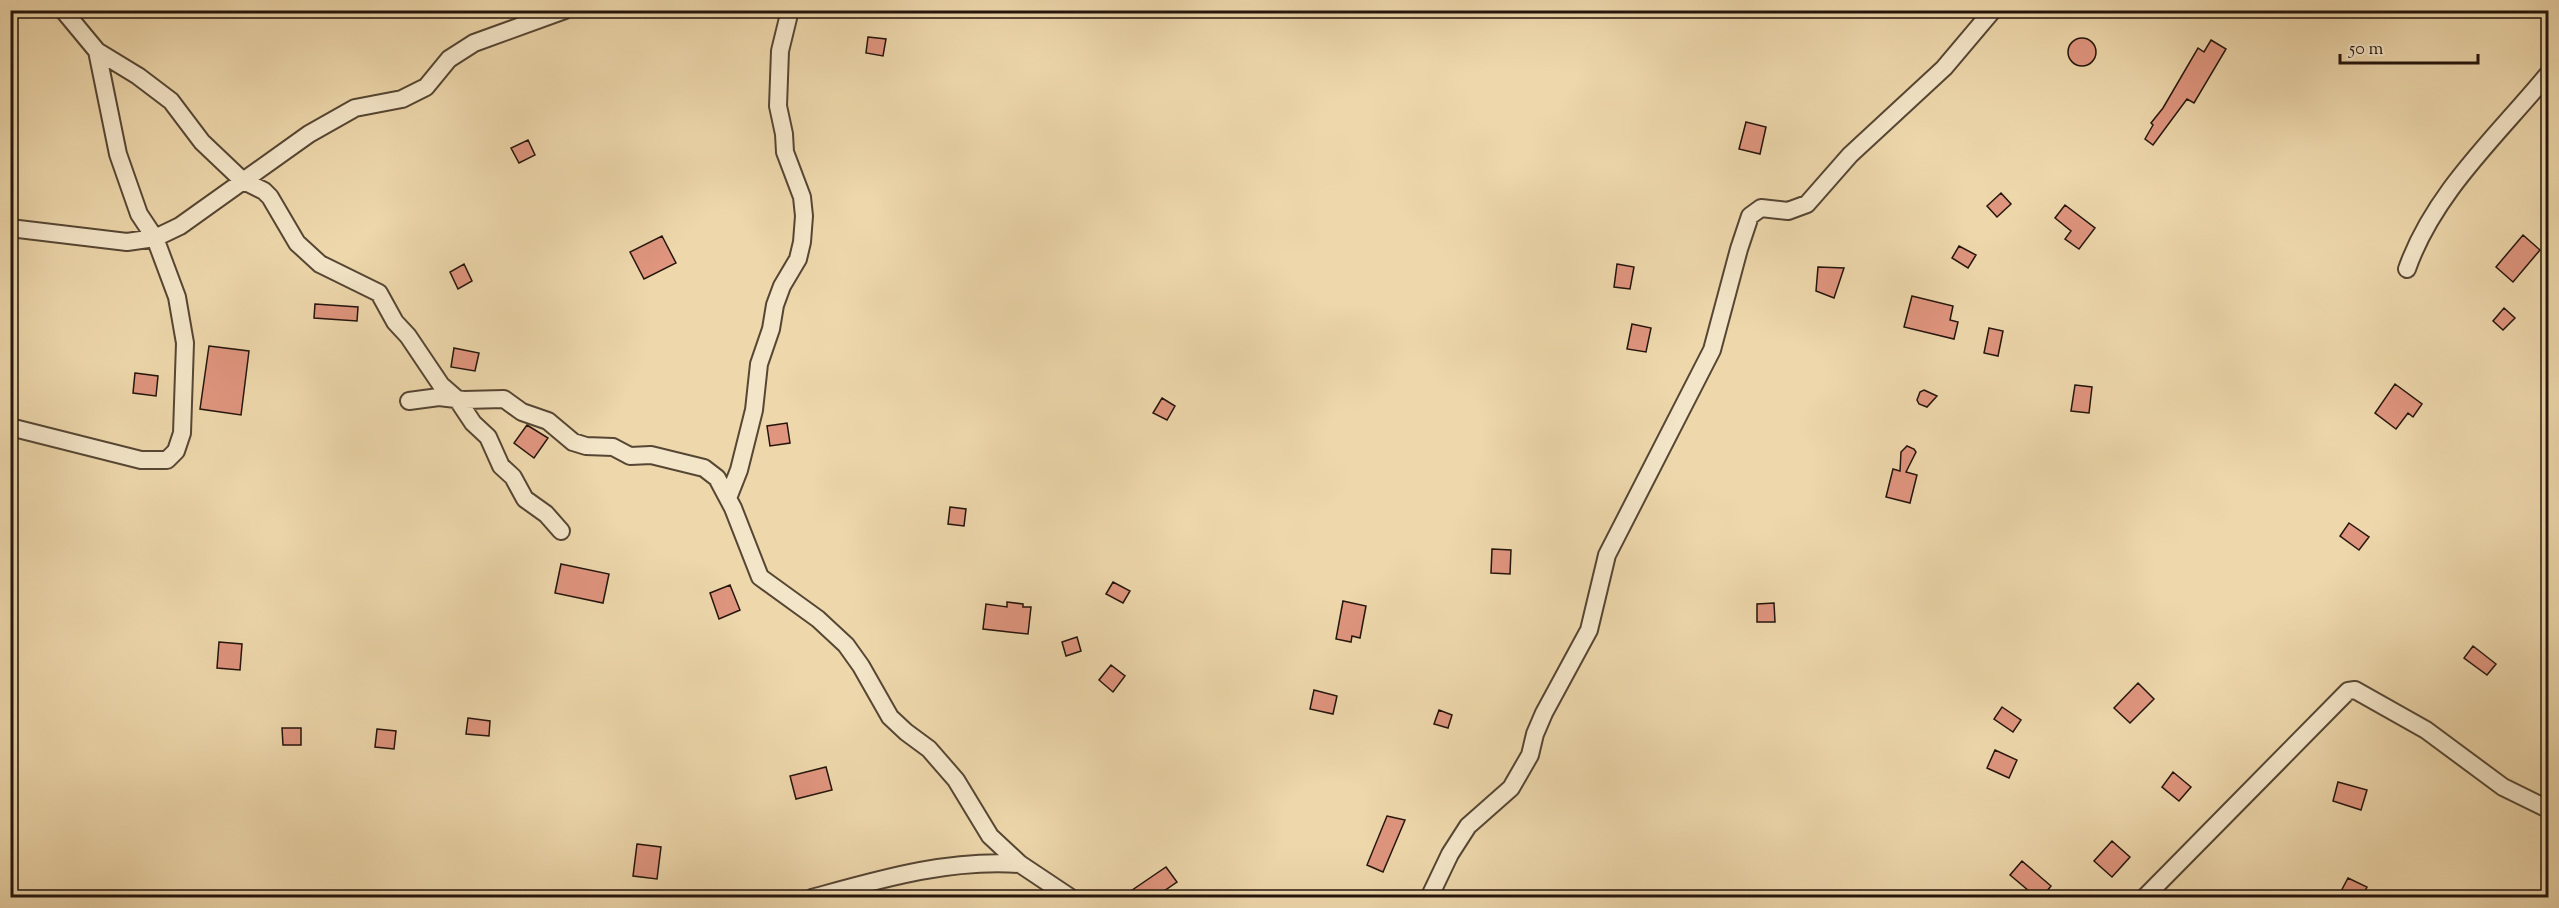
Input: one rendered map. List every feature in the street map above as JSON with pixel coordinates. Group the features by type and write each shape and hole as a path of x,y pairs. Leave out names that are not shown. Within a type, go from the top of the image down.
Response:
{"street":[{"path":"63,10 97,51 138,76 171,101 202,142 242,180 270,197 297,243 320,264 379,293 395,322 408,336 441,385 457,399 473,423 488,437 501,466 513,477 525,498 546,514 561,531"},
{"path":"10,228 127,243 155,238 180,226 309,134 355,108 392,103 426,87 449,59 474,43 565,10"},
{"path":"728,498 739,470 754,410 759,364 771,329 775,305 782,286 798,259 802,242 804,216 802,196 785,152 778,106 780,51 790,10"},
{"path":"1429,897 1450,854 1468,826 1511,788 1520,775 1530,755 1535,734 1554,693 1586,639 1607,555 1712,350 1750,216 1761,208 1788,211 1807,204 1850,155 1944,68 1993,10"},
{"path":"10,427 141,460 167,460 176,451 182,433 185,343 177,297 155,238 139,214 118,154 97,51"},
{"path":"2407,269 2416,242 2451,188 2548,74"},
{"path":"410,401 440,397 504,399 522,412 548,421 573,442 586,446 613,447 630,456 651,455 704,468 717,478 728,498 760,577 818,619 846,645 895,723 929,749 956,780 990,836 1020,864 1071,897"},
{"path":"2144,897 2348,691 2355,690 2426,730 2503,787 2548,809"},
{"path":"812,897 890,876 958,863 1020,864"}],"building":[{"path":"868,37 886,39 883,56 866,53"},
{"path":"2082,38 2092,42 2096,52 2092,62 2082,66 2072,62 2068,52 2072,42"},
{"path":"2211,40 2226,49 2194,103 2187,99 2153,145 2145,139 2153,125 2151,123 2163,108 2198,48 2204,52"},
{"path":"1746,122 1766,127 1760,154 1739,149"},
{"path":"528,140 535,155 519,163 511,148"},
{"path":"2001,193 2011,204 1997,217 1987,206"},
{"path":"2065,205 2095,228 2079,249 2065,239 2071,231 2055,218"},
{"path":"2523,235 2540,250 2513,282 2496,267"},
{"path":"662,236 676,263 644,279 630,252"},
{"path":"1959,246 1976,255 1968,268 1952,258"},
{"path":"464,264 472,281 458,289 450,272"},
{"path":"1617,264 1634,267 1630,289 1614,287"},
{"path":"1818,267 1844,268 1834,298 1816,291"},
{"path":"1912,296 1953,306 1950,320 1958,322 1954,339 1904,327"},
{"path":"315,304 358,307 357,321 314,318"},
{"path":"2504,308 2515,318 2503,330 2493,321"},
{"path":"1632,324 1651,328 1646,352 1627,349"},
{"path":"1989,328 2003,331 1998,356 1984,353"},
{"path":"209,346 249,351 241,415 200,409"},
{"path":"454,348 479,353 475,371 451,367"},
{"path":"135,373 158,376 156,396 133,393"},
{"path":"2395,384 2422,404 2413,417 2408,413 2396,429 2375,413"},
{"path":"2075,385 2092,387 2089,413 2071,411"},
{"path":"1924,390 1937,396 1927,407 1919,404 1917,400 1920,392"},
{"path":"1162,398 1175,406 1167,420 1153,413"},
{"path":"787,423 790,443 770,446 767,426"},
{"path":"527,425 548,438 534,458 514,443"},
{"path":"1907,446 1916,452 1906,472 1917,475 1910,503 1886,497 1893,469 1900,471 1901,452"},
{"path":"950,507 966,509 964,526 948,524"},
{"path":"2349,523 2369,537 2359,550 2340,536"},
{"path":"1492,549 1511,550 1510,574 1491,573"},
{"path":"561,564 609,574 603,603 555,593"},
{"path":"1113,582 1130,591 1123,603 1106,594"},
{"path":"730,585 740,610 719,619 710,593"},
{"path":"1343,601 1366,606 1360,638 1352,636 1351,642 1336,639"},
{"path":"1007,602 1031,607 1028,634 983,629 986,604 1007,607"},
{"path":"1774,603 1775,622 1757,622 1757,604"},
{"path":"1077,637 1081,651 1066,656 1062,642"},
{"path":"219,642 242,644 240,670 217,668"},
{"path":"2473,646 2496,664 2487,675 2464,658"},
{"path":"1111,665 1125,676 1113,692 1099,680"},
{"path":"2138,683 2154,699 2130,723 2114,708"},
{"path":"1314,690 1337,696 1333,714 1310,709"},
{"path":"2002,707 2021,720 2013,732 1994,719"},
{"path":"1439,710 1452,715 1448,728 1434,724"},
{"path":"468,718 490,721 489,736 466,734"},
{"path":"282,728 301,728 301,745 283,745"},
{"path":"377,729 396,731 394,749 375,747"},
{"path":"1995,750 2017,760 2009,778 1987,768"},
{"path":"826,767 832,790 796,799 790,776"},
{"path":"2173,772 2191,787 2179,801 2162,787"},
{"path":"2338,782 2367,790 2361,810 2333,801"},
{"path":"1387,816 1405,820 1383,872 1367,865"},
{"path":"2112,841 2130,857 2112,877 2094,861"},
{"path":"637,844 661,847 657,879 633,876"},
{"path":"2022,861 2051,886 2042,897 2036,897 2010,875"},
{"path":"1166,867 1177,882 1155,897 1122,897"},
{"path":"2348,878 2367,887 2362,897 2338,897"}]}
